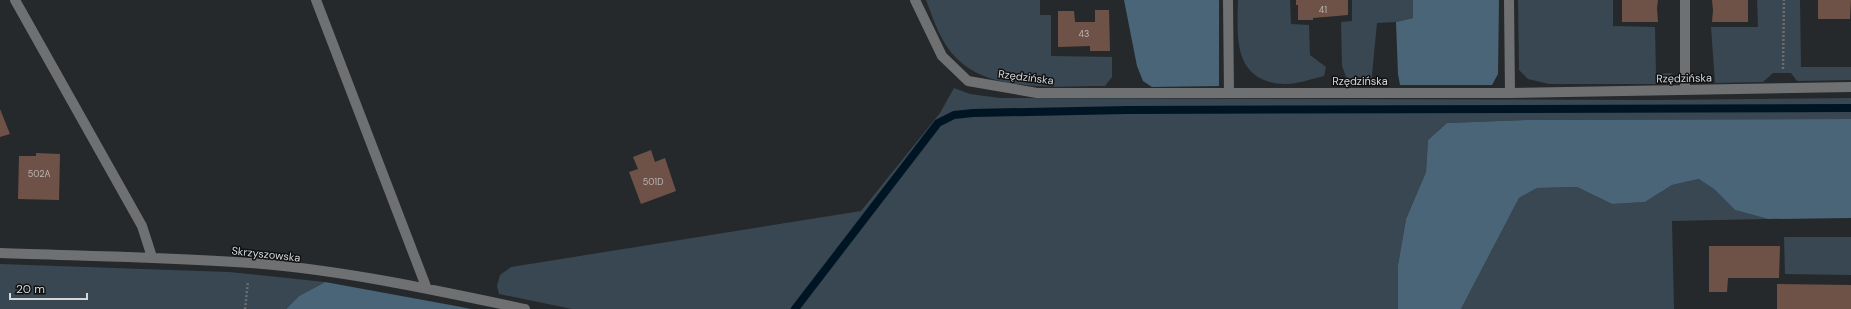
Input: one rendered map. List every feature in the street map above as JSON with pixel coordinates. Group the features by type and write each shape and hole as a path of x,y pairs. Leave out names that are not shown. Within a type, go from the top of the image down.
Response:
{"street":[{"path":"15,0 142,226 152,257"},
{"path":"316,0 428,289"},
{"name":"Rzędzińska","path":"915,0 942,56 968,81 1037,93 1510,93 1851,87"},
{"path":"1228,0 1230,93"},
{"path":"1509,0 1510,93"},
{"path":"1685,0 1685,90"},
{"path":"0,242 2,253"},
{"name":"Skrzyszowska","path":"2,253 152,257 252,263 428,289 525,309"}],"path":[{"path":"1783,88 1784,0"},
{"path":"245,309 246,289 252,263"}],"shaded area":[{"path":"926,0 1040,0 1040,15 1051,15 1051,56 1112,57 1112,77 1105,86 1064,87 1020,85 999,81 979,74 962,63 944,43"},
{"path":"1124,0 1219,0 1219,86 1152,87 1143,81 1137,66"},
{"path":"1238,0 1290,0 1291,24 1309,25 1310,55 1326,67 1324,76 1285,84 1268,81 1256,75 1247,67 1242,56 1238,29"},
{"path":"1352,0 1413,0 1413,18 1396,22 1377,23 1371,85 1349,85 1342,66 1341,22 1352,21"},
{"path":"1413,0 1499,0 1498,74 1492,85 1400,85 1398,74 1396,22 1413,18"},
{"path":"1518,0 1613,0 1613,26 1655,27 1656,74 1673,73 1657,84 1549,84 1528,79 1519,70"},
{"path":"1757,0 1800,0 1801,67 1851,67 1851,80 1797,81 1791,73 1773,73 1763,82 1715,83 1711,27 1758,27"},
{"path":"954,88 970,94 1000,98 1652,100 1851,98 1851,119 1526,120 1447,123 1428,140 1426,172 1406,219 1398,265 1398,309 572,309 499,294 497,286 500,275 511,267 861,211 940,113"},
{"path":"1851,119 1851,218 1768,219 1735,210 1714,189 1699,179 1672,185 1645,202 1612,204 1577,187 1537,188 1519,198 1461,309 1398,309 1398,265 1406,219 1426,172 1428,140 1447,123 1526,120"},
{"path":"1700,179 1714,189 1735,210 1768,219 1672,221 1674,309 1461,309 1519,198 1537,188 1577,187 1612,204 1645,202 1672,185"},
{"path":"1784,237 1851,237 1851,275 1785,274"},
{"path":"0,264 229,272 325,282 299,296 286,309 0,309"},
{"path":"325,282 471,309 286,309 299,296"}],"building":[{"path":"1296,0 1348,0 1348,15 1313,18 1313,20 1298,20 1298,5 1296,5"},
{"path":"1622,0 1658,0 1658,22 1622,22"},
{"path":"1712,0 1748,0 1748,22 1712,22"},
{"path":"1818,0 1851,0 1850,19 1818,19"},
{"path":"1095,10 1109,10 1110,51 1090,51 1090,46 1058,47 1058,11 1074,11 1075,22 1095,22"},
{"path":"0,109 10,134 0,137"},
{"path":"651,150 655,162 665,158 676,191 641,204 629,172 638,169 633,157"},
{"path":"36,153 60,154 59,200 18,199 19,156 36,156"},
{"path":"1709,246 1780,246 1779,278 1728,278 1727,292 1709,292"},
{"path":"1777,284 1851,285 1851,309 1777,309"}],"waterway":[{"path":"795,309 938,123 954,115 973,113 1127,110 1851,108"}]}
